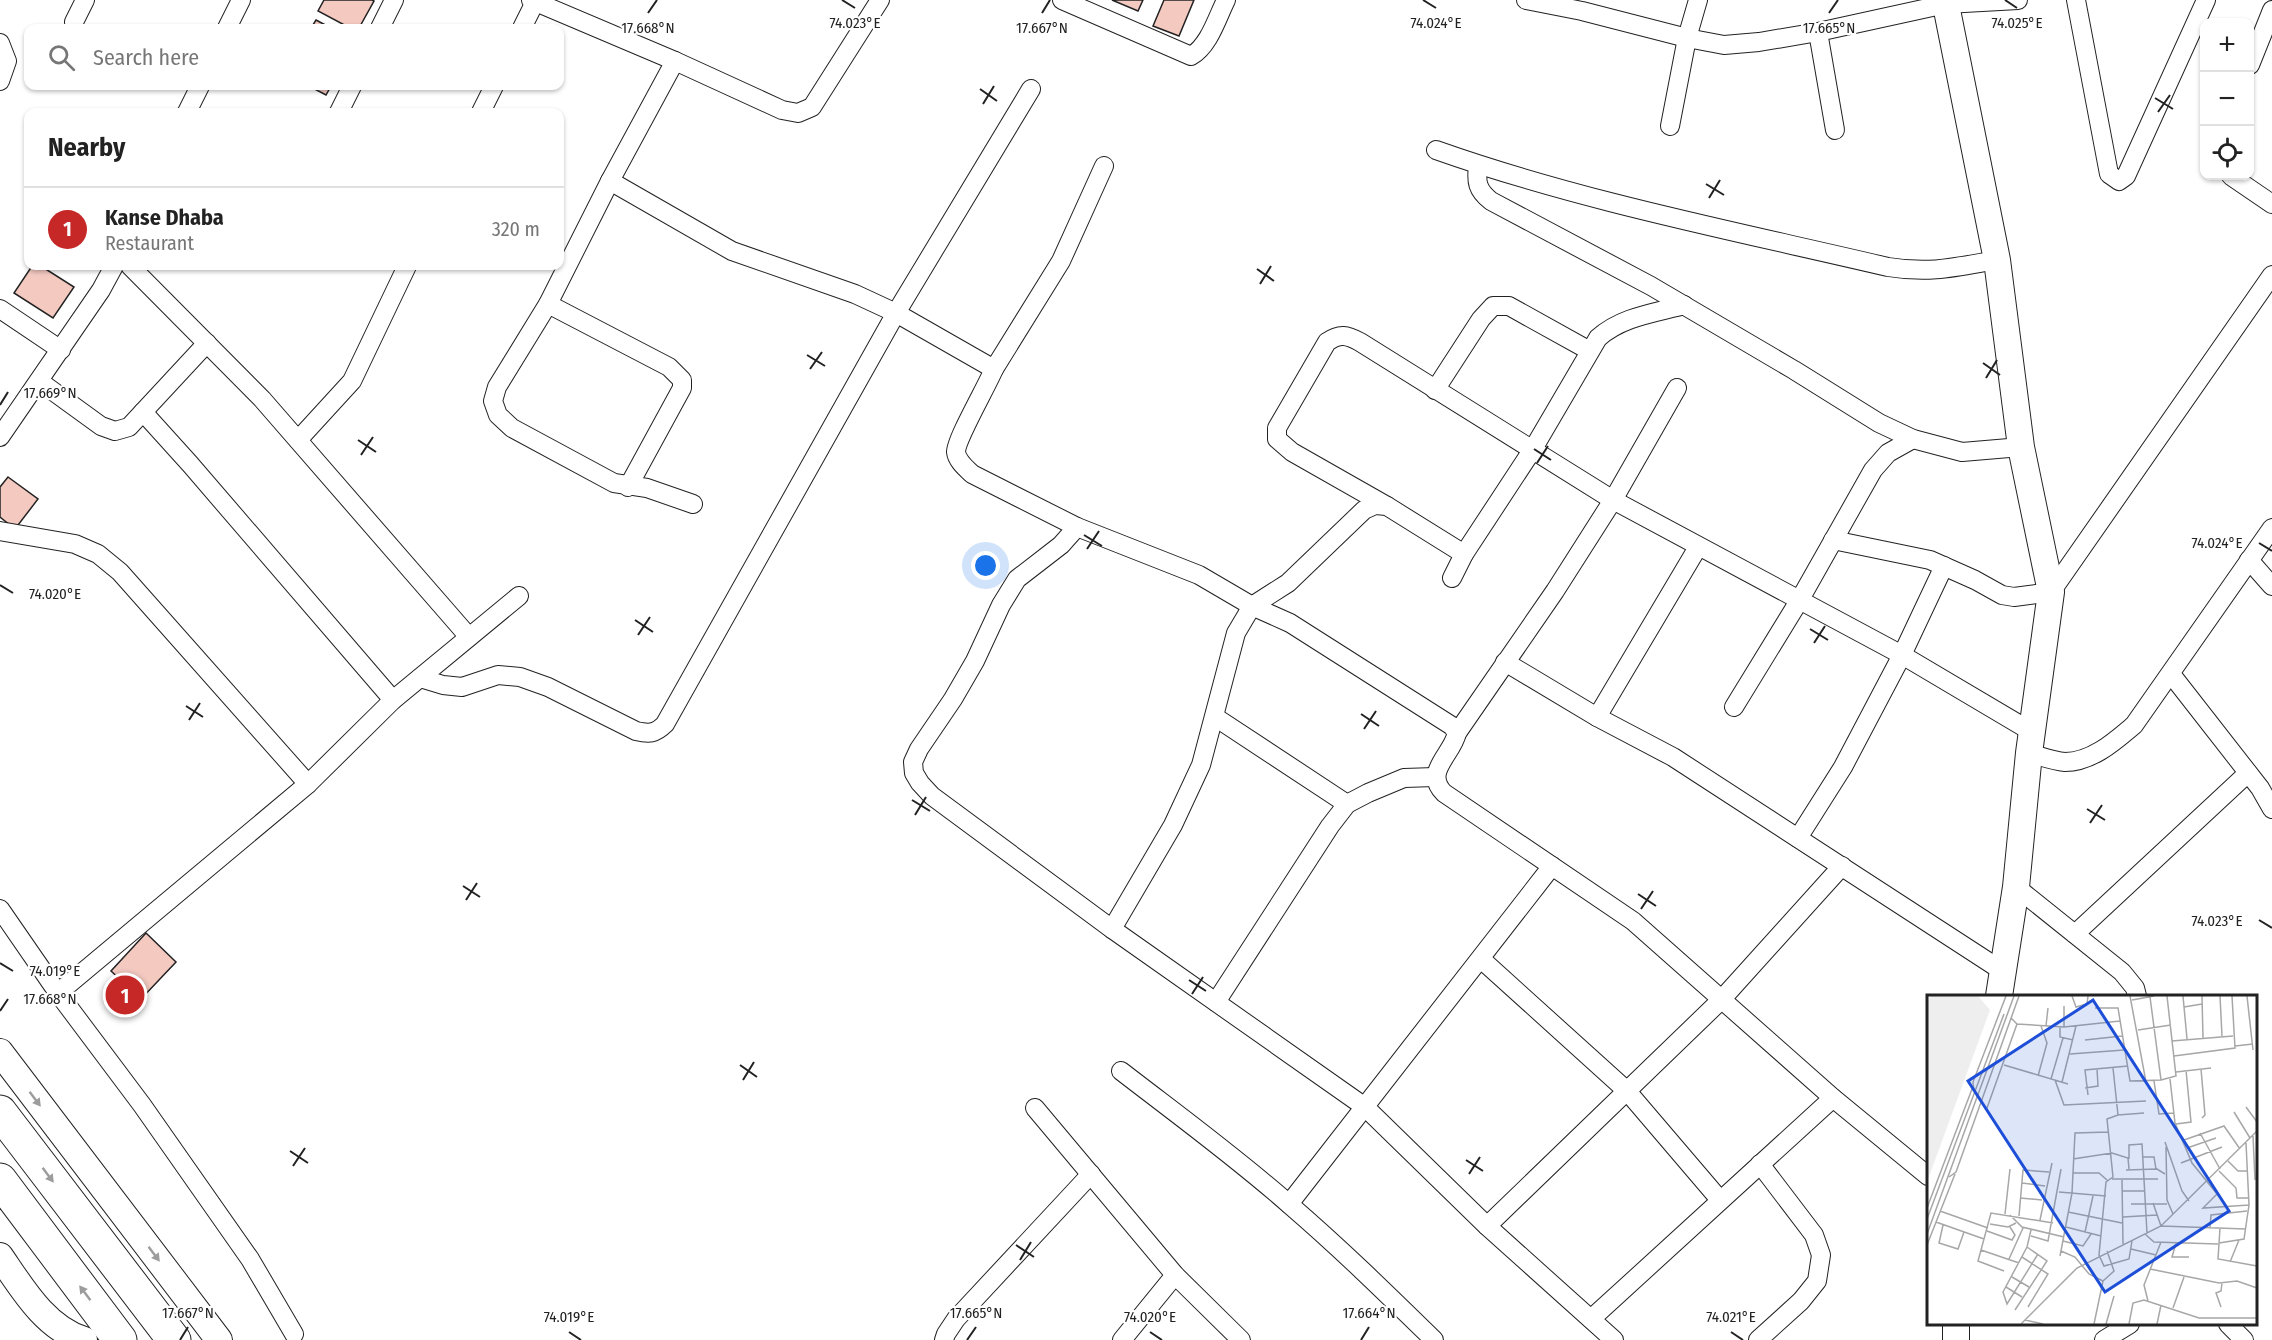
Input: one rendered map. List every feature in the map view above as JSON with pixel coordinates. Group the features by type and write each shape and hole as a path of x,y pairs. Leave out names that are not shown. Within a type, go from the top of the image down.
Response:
{"highway":[{"path":"0,1112 174,1340"},
{"path":"0,1180 120,1340"}],"street":[{"path":"74,22 85,0"},
{"path":"229,24 241,0"},
{"path":"382,24 394,0"},
{"path":"524,24 533,1 675,61 782,110 798,113 812,107 880,0"},
{"path":"1062,0 1191,56 1204,45 1226,0"},
{"path":"1526,0 1583,5 1687,38 1724,45 1759,42 1818,32 1945,2 2018,0"},
{"path":"1670,126 1687,38 1698,0"},
{"path":"2076,0 2109,174 2119,181 2126,176 2206,0"},
{"path":"1505,662 1597,717 1673,757 1842,866 2002,984 2016,886 2030,742 2051,592 2021,447 1997,260 1945,2"},
{"path":"2254,55 2272,10"},
{"path":"1818,32 1835,130"},
{"path":"0,43 7,61 0,81"},
{"path":"675,61 610,181 548,304 497,387 493,400 498,415 512,428 614,483 628,487 647,488 693,504"},
{"path":"420,678 443,685 462,687 498,675 520,677 548,687 636,731 649,734 657,732 665,723 896,313 1031,89"},
{"path":"189,108 198,90"},
{"path":"341,108 350,90"},
{"path":"483,108 492,90"},
{"path":"1436,150 1478,165 1641,209 1888,267 1914,271 1936,271 1997,260"},
{"path":"1478,165 1476,182 1481,193 1491,201 1684,305 1880,423 1913,439 1962,452 2021,447"},
{"path":"1104,166 1061,261 994,369 960,437 956,452 961,464 972,474 996,488 1077,527 1199,575 1252,606 1290,623 1442,719 1457,733"},
{"path":"2237,180 2272,204"},
{"path":"610,181 732,251 855,294 896,313 994,369"},
{"path":"0,437 61,350 112,270"},
{"path":"134,270 262,399 469,637"},
{"path":"298,440 352,381 405,270"},
{"path":"1833,540 1930,560 2002,595 2014,597 2051,592 2272,275"},
{"path":"548,304 669,366 682,380 682,388 628,487"},
{"path":"1452,578 1464,554 1533,448 1598,338 1610,327 1684,305"},
{"path":"1435,390 1481,319 1493,306 1509,306 1590,351"},
{"path":"0,309 61,350"},
{"path":"1464,554 1284,446 1277,439 1276,428 1327,342 1337,335 1349,336 1360,342 1613,500 1902,655 2030,742 2064,762 2083,759 2109,745 2134,725 2272,528"},
{"path":"39,381 101,426 115,431 129,427 207,343"},
{"path":"1677,388 1613,500 1556,591 1457,733 1455,742 1439,766 1435,777 1437,787 1633,921 1833,1098 1927,1174"},
{"path":"143,412 393,700"},
{"path":"1734,707 1799,601 1873,470 1888,453 1913,439"},
{"path":"1112,929 1173,825 1201,765 1236,633 1252,606 1288,583 1364,510 1375,506 1387,506"},
{"path":"1077,527 1061,545 1017,579 1001,605 975,661 913,762 914,773 920,783 932,795 1112,929 1365,1107 1487,1226 1614,1340"},
{"path":"0,531 75,544 98,554 120,572 308,784"},
{"path":"1597,717 1698,547"},
{"path":"2249,560 2272,586"},
{"path":"1798,838 1843,767 1902,655 1944,566"},
{"path":"58,993 308,784 393,700 519,596"},
{"path":"2171,674 2248,773 2272,809"},
{"path":"1215,717 1347,804"},
{"path":"2075,934 2248,773"},
{"path":"1216,1002 1330,826 1347,804 1404,778 1435,777"},
{"path":"1289,1204 1552,866"},
{"path":"1487,1226 1721,1000 1842,866"},
{"path":"2016,886 2122,972 2135,988 2137,995"},
{"path":"0,909 250,1259 294,1334"},
{"path":"1481,959 1627,1091 1720,1200"},
{"path":"0,1052 219,1340"},
{"path":"1122,1071 1289,1204 1358,1266 1434,1340"},
{"path":"1591,1319 1833,1098"},
{"path":"1035,1108 1175,1275 1241,1340"},
{"path":"1758,1340 1801,1301 1817,1281 1821,1255 1814,1235 1760,1164"},
{"path":"944,1340 956,1319 1091,1174"},
{"path":"0,1256 34,1305 77,1339"},
{"path":"1122,1340 1175,1275"},
{"path":"2104,1340 2127,1325"},
{"path":"2230,1325 2244,1340"}],"building":[{"path":"324,0 374,1 361,24 342,24 318,11"},
{"path":"1112,0 1143,0 1138,11"},
{"path":"1164,0 1194,0 1179,36 1153,26"},
{"path":"317,90 329,90 326,95"},
{"path":"29,270 47,270 74,287 53,318 14,293"},
{"path":"8,477 38,499 15,529 0,517 0,487"},
{"path":"146,933 176,962 141,999 111,971"}],"place":[{"name":"Kanse Dhaba","path":"125,995"}]}
